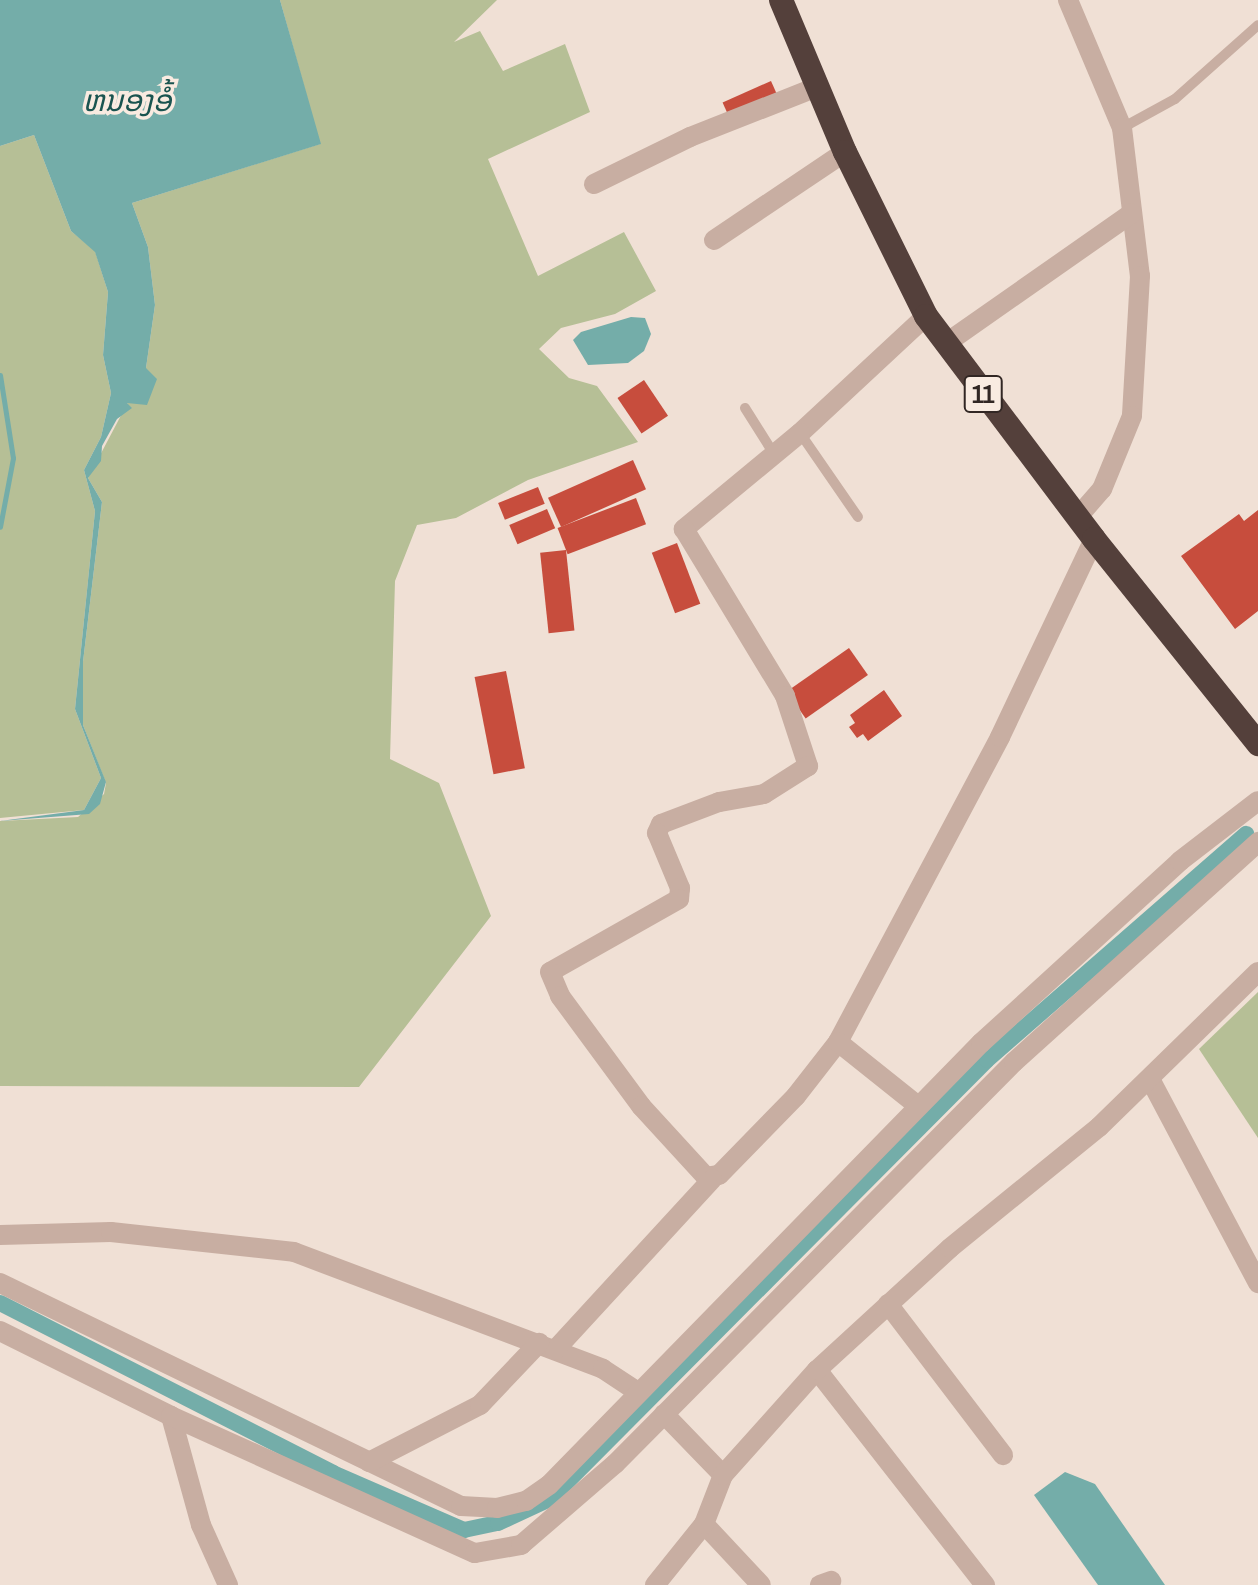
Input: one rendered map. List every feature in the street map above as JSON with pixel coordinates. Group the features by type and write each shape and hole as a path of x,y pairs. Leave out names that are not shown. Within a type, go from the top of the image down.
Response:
{"highway":[{"name":"11","path":"781,0 845,152 926,316 1077,518 1258,744"}],"street":[{"path":"1068,0 1122,128 1140,276 1132,416 1102,489 1077,518"},
{"path":"594,184 690,137 817,87"},
{"path":"714,240 845,152"},
{"path":"945,344 1132,213"},
{"path":"712,1179 641,1106 560,996 550,972 679,899 680,888 657,833 661,824 719,802 764,794 808,766 785,696 684,529 800,433 926,316"},
{"path":"369,1462 480,1405 547,1346 796,1096 838,1042 1000,737 1094,539"},
{"path":"0,1283 461,1506 497,1508 526,1501 549,1485 917,1105 1118,916 1258,801"},
{"path":"0,1331 171,1416 475,1553 500,1552 538,1534 664,1414 1014,1062 1258,842"},
{"path":"655,1585 704,1524 723,1475 817,1370 888,1304 1150,1079 1258,972"},
{"path":"838,1042 917,1105"},
{"path":"1150,1079 1258,1283"},
{"path":"0,1235 111,1232 294,1252 547,1346 622,1378 638,1392"},
{"path":"888,1304 1003,1455"},
{"path":"817,1370 985,1585"},
{"path":"664,1414 723,1475"},
{"path":"171,1416 201,1525 228,1585"},
{"path":"704,1524 761,1585"}],"lane":[{"path":"1122,128 1175,99 1258,25"},
{"path":"745,408 774,454"},
{"path":"800,433 858,517"}],"green space":[{"path":"280,0 497,0 454,42 480,31 503,71 565,44 590,112 488,159 538,276 624,232 656,291 615,314 561,328 539,349 569,378 597,386 638,442 528,480 456,518 417,525 395,581 390,759 439,783 491,916 359,1087 0,1086 0,821 78,817 104,794 106,783 83,725 83,662 102,502 88,478 146,368 155,305 148,247 132,203 320,144"},
{"path":"34,135 71,231 95,251 108,292 103,355 111,393 101,437 84,470 95,511 75,709 101,778 84,810 0,818 0,146"},
{"path":"1258,992 1258,1138 1199,1049"}],"water":[{"name":"ຫນອງອໍ້","path":"0,0 280,0 321,144 132,203 148,247 155,305 146,368 157,379 147,405 127,403 132,408 117,419 102,446 101,461 88,478 102,502 83,662 83,725 106,782 100,804 89,814 0,821 84,810 101,778 75,709 95,511 84,470 101,437 111,393 103,355 108,292 95,252 71,231 34,135 0,146"},
{"path":"631,317 645,318 651,334 644,351 628,363 588,365 573,340 581,332"},
{"path":"1065,1472 1095,1484 1165,1585 1098,1585 1034,1495"}],"building":[{"path":"771,81 778,97 729,118 723,103"},
{"path":"644,380 668,416 642,434 617,398"},
{"path":"633,460 646,489 561,527 548,498"},
{"path":"538,487 545,504 505,520 498,503"},
{"path":"636,498 646,524 568,554 558,528"},
{"path":"547,509 555,528 517,544 509,525"},
{"path":"1258,510 1258,611 1235,629 1181,556 1239,514 1244,521"},
{"path":"677,543 700,604 675,613 652,553"},
{"path":"566,550 574,631 549,633 540,553"},
{"path":"849,648 868,675 806,719 787,692"},
{"path":"506,671 525,768 493,774 475,677"},
{"path":"884,690 902,716 868,741 863,734 857,738 849,727 855,723 850,715"}],"waterway":[{"path":"0,375 13,458 0,527"},
{"path":"0,1303 333,1473 464,1530 498,1523 550,1499 987,1060 1246,834"}]}
